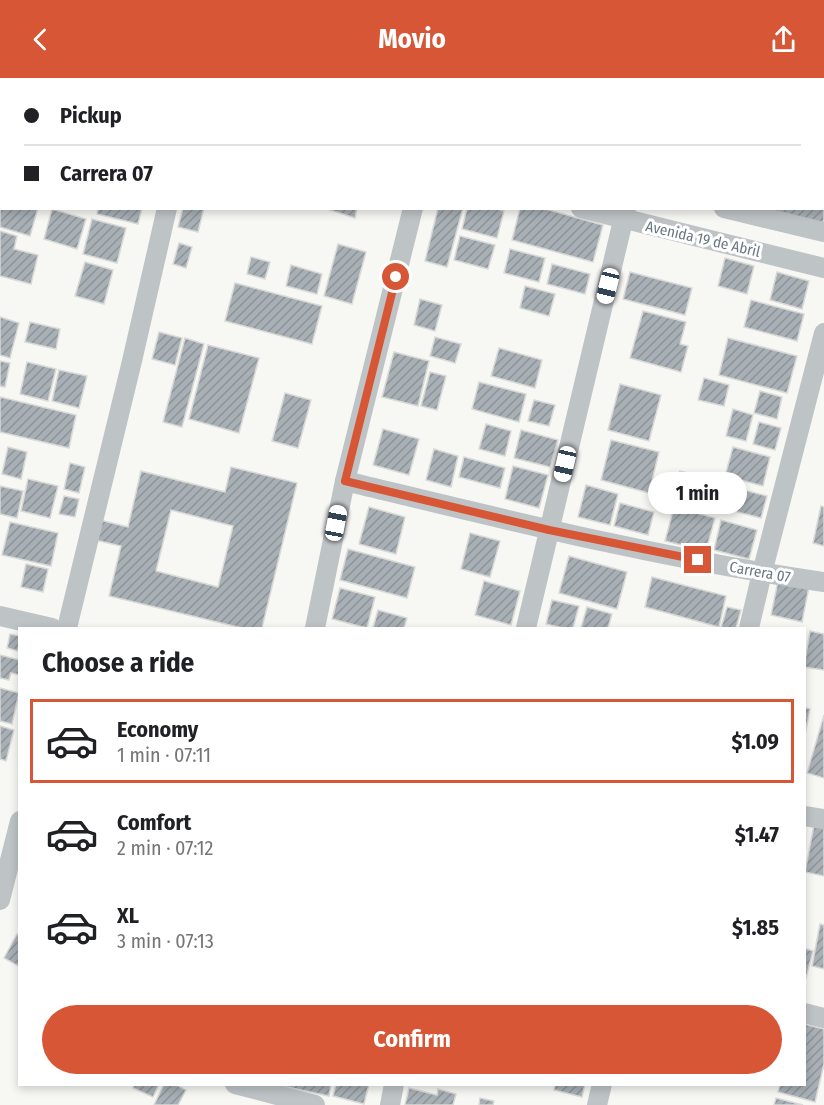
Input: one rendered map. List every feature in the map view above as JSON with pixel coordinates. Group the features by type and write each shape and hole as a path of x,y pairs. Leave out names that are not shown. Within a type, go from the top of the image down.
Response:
{"street":[{"path":"67,627 167,210"},
{"path":"315,627 345,481 413,210"},
{"name":"Avenida 19 de Abril","path":"596,210 625,214 824,268"},
{"path":"732,210 824,232"},
{"path":"526,627 625,214"},
{"path":"749,627 824,333"},
{"name":"Carrera 07","path":"345,481 549,530 762,573 824,582"},
{"path":"0,616 48,627"},
{"path":"806,816 824,819"},
{"path":"0,900 18,829"},
{"path":"806,1014 824,1018"},
{"path":"243,1086 315,1105"},
{"path":"390,1105 394,1086"},
{"path":"597,1105 602,1086"}],"building":[{"path":"0,210 37,210 30,236 0,227"},
{"path":"52,210 86,219 77,249 44,239"},
{"path":"98,210 142,210 138,224 97,214"},
{"path":"182,210 204,210 198,232 178,227"},
{"path":"330,210 357,210 355,218"},
{"path":"438,210 462,210 447,267 425,261"},
{"path":"467,210 504,211 497,238 462,229"},
{"path":"520,210 549,210 603,225 593,262 512,240"},
{"path":"750,210 824,210 822,228"},
{"path":"92,219 126,228 117,263 83,254"},
{"path":"0,231 17,236 14,249 38,255 31,284 0,276"},
{"path":"460,236 495,245 488,269 454,260"},
{"path":"179,243 192,247 186,268 173,264"},
{"path":"338,244 366,252 352,304 324,296"},
{"path":"510,249 545,258 539,282 504,273"},
{"path":"251,257 270,262 265,279 247,274"},
{"path":"725,258 754,266 747,294 718,286"},
{"path":"85,262 113,270 104,304 75,296"},
{"path":"552,264 590,274 585,294 547,284"},
{"path":"291,265 322,274 317,294 286,286"},
{"path":"630,272 692,288 685,315 623,299"},
{"path":"777,272 809,281 802,309 770,300"},
{"path":"235,283 322,306 312,344 225,321"},
{"path":"525,286 555,294 549,316 520,308"},
{"path":"420,299 442,305 435,331 414,325"},
{"path":"751,300 804,314 797,341 744,327"},
{"path":"643,311 686,322 680,344 688,346 681,372 630,358"},
{"path":"0,317 19,323 10,358 0,355"},
{"path":"30,322 60,329 56,349 25,342"},
{"path":"159,332 182,338 175,365 152,359"},
{"path":"435,337 461,344 455,363 430,356"},
{"path":"185,338 204,344 182,427 163,422"},
{"path":"728,338 797,356 787,393 719,375"},
{"path":"208,345 259,358 239,433 189,419"},
{"path":"499,348 542,360 535,388 491,376"},
{"path":"394,352 429,361 418,406 382,397"},
{"path":"0,361 10,363 5,387 0,386"},
{"path":"27,362 56,369 48,401 20,394"},
{"path":"59,370 87,376 79,408 52,401"},
{"path":"430,372 446,376 437,410 421,406"},
{"path":"704,378 729,385 724,406 698,400"},
{"path":"479,382 526,394 519,422 472,409"},
{"path":"620,384 661,395 649,441 608,430"},
{"path":"760,391 782,397 777,419 754,413"},
{"path":"285,393 311,400 298,448 272,441"},
{"path":"0,397 76,415 69,448 0,432"},
{"path":"534,400 555,405 549,426 528,421"},
{"path":"733,409 753,415 746,441 726,436"},
{"path":"759,422 781,428 775,450 753,444"},
{"path":"486,424 511,431 505,456 479,449"},
{"path":"383,429 419,439 409,475 373,465"},
{"path":"521,430 558,440 550,467 514,458"},
{"path":"611,440 659,452 649,493 601,480"},
{"path":"8,447 27,452 21,479 2,474"},
{"path":"733,447 770,457 763,486 725,476"},
{"path":"434,449 458,456 451,487 426,480"},
{"path":"464,457 505,468 500,488 459,477"},
{"path":"70,463 85,467 79,493 64,489"},
{"path":"513,466 548,475 539,508 505,499"},
{"path":"231,467 297,483 262,627 238,627 109,596 121,546 95,540 100,520 128,527 141,471 225,492","holes":["171,510 233,526 218,587 156,571"]},
{"path":"680,471 722,482 714,512 672,501"},
{"path":"28,479 58,486 50,518 21,511"},
{"path":"586,485 618,494 610,525 578,517"},
{"path":"0,486 23,491 17,518 0,514"},
{"path":"732,487 767,496 761,518 726,509"},
{"path":"64,496 79,499 75,517 59,514"},
{"path":"620,503 654,512 648,535 614,526"},
{"path":"821,506 824,507 824,546 813,543"},
{"path":"369,507 405,517 396,554 359,544"},
{"path":"674,507 715,518 706,551 665,541"},
{"path":"721,520 757,530 749,559 714,550"},
{"path":"10,522 58,533 51,566 2,555"},
{"path":"470,533 500,541 490,577 461,569"},
{"path":"348,549 415,567 407,598 340,580"},
{"path":"569,556 627,572 617,609 559,593"},
{"path":"26,564 48,569 43,592 21,587"},
{"path":"652,577 726,596 719,627 645,607"},
{"path":"484,581 520,591 511,625 475,615"},
{"path":"778,581 809,587 802,622 771,615"},
{"path":"340,588 375,597 367,627 332,619"},
{"path":"552,600 579,606 573,627 546,624"},
{"path":"587,607 612,614 608,627 581,627"},
{"path":"727,607 741,610 736,627 721,627"},
{"path":"378,610 407,618 404,627 373,627"},
{"path":"810,631 824,634 824,670 806,667"},
{"path":"10,634 18,636 18,651 7,648"},
{"path":"0,655 18,660 18,675 11,673 9,680 0,678"},
{"path":"0,688 18,693 12,724 0,721"},
{"path":"806,708 810,709 806,730"},
{"path":"824,715 824,778 807,773"},
{"path":"0,726 14,730 6,761 0,759"},
{"path":"814,825 824,827 824,876 806,872"},
{"path":"820,924 824,925 824,969 812,966"},
{"path":"17,934 18,966 4,958"},
{"path":"806,949 813,951 806,978"},
{"path":"806,1024 824,1029 824,1064 815,1102 778,1092 780,1086 806,1086"},
{"path":"134,1086 158,1086 153,1097 133,1088"},
{"path":"163,1086 179,1086 186,1090 178,1105 154,1105"},
{"path":"282,1086 331,1086 329,1096"},
{"path":"336,1086 368,1086 364,1104 333,1096"},
{"path":"555,1086 585,1086 582,1097 554,1090"},
{"path":"409,1088 437,1095 438,1089 456,1094 453,1105 405,1105"},
{"path":"480,1098 494,1101 493,1105 479,1105"},
{"path":"776,1098 803,1105 774,1105"}],"route":[{"path":"396,277 345,481 549,530 698,560"}]}
